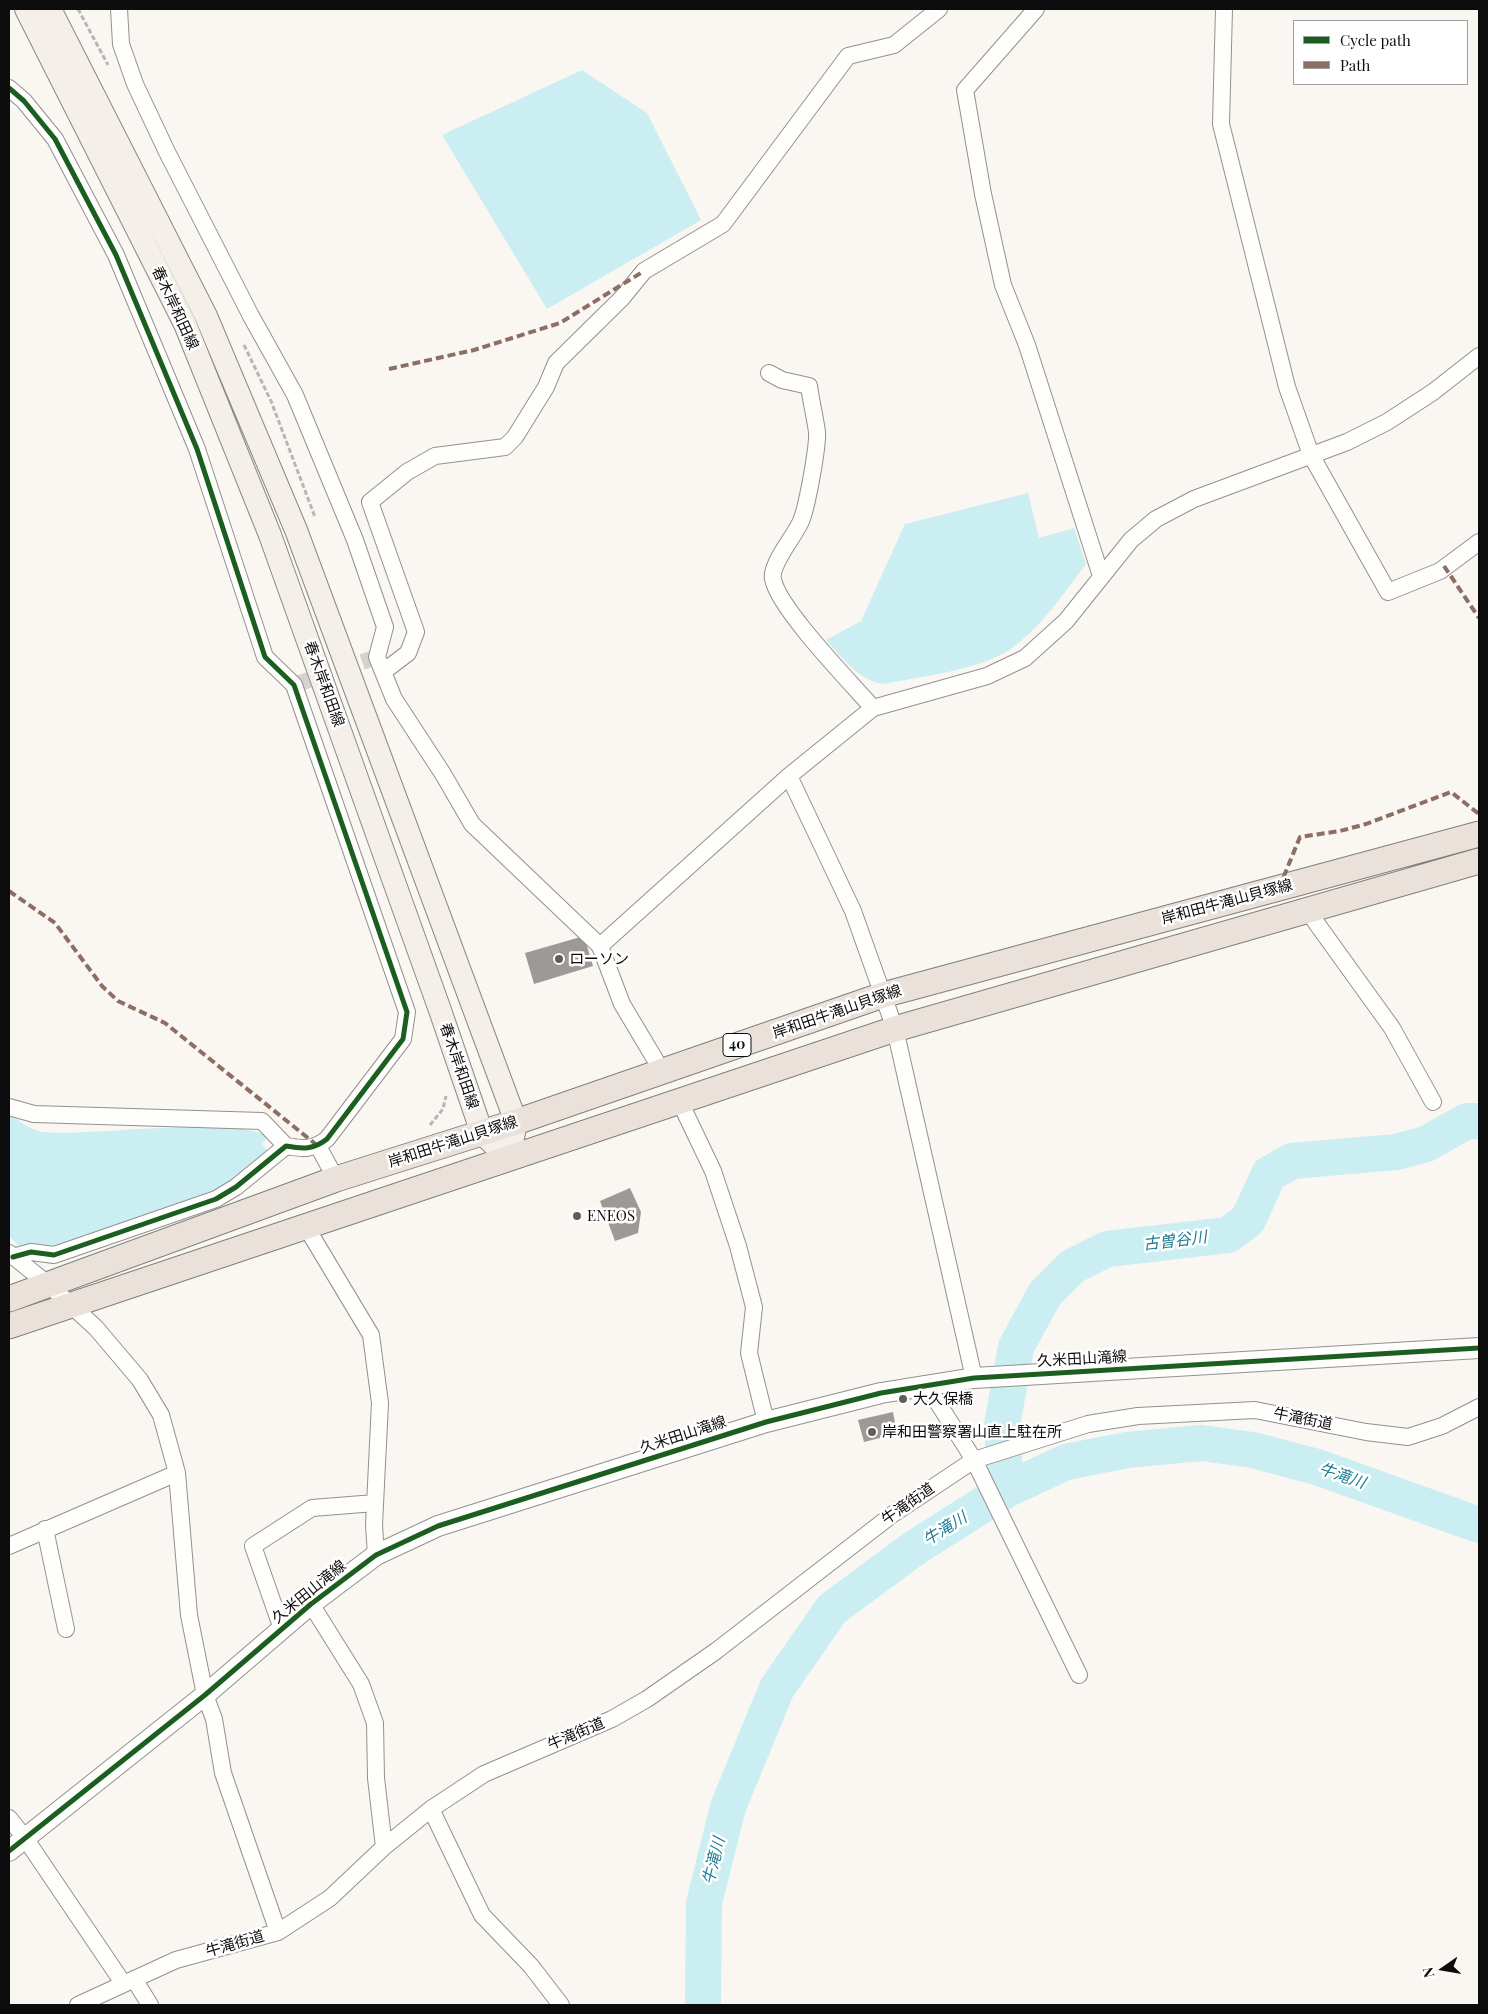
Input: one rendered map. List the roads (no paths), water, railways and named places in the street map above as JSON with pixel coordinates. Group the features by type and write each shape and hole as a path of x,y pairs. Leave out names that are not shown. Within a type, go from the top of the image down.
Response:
{"main road":[{"name":"春木岸和田線","path":"26,9 189,333 270,535 442,1013 482,1132 509,1159"},
{"name":"春木岸和田線","path":"50,9 206,316 296,530 516,1122"},
{"name":"岸和田牛滝山貝塚線","path":"9,1299 336,1179 516,1122 883,994 1479,834"},
{"name":"岸和田牛滝山貝塚線","path":"9,1326 305,1225 509,1159 895,1029 1479,861"},
{"path":"509,1159 516,1122"}],"street":[{"path":"118,9 121,44 135,84 176,170 251,316 295,395 355,540 385,627 377,657 394,699 443,774 472,824 600,946 622,1004 662,1072"},
{"path":"383,672 408,653 416,632 370,502 407,472 435,456 505,447 516,437 546,387 556,363 622,298 644,271 723,224 848,56 894,45 939,9"},
{"path":"1036,9 965,90 983,194 1003,285 1026,345 1101,576"},
{"path":"1224,9 1221,124 1286,387 1311,455 1388,592 1440,571 1479,542"},
{"path":"9,88 24,101 55,139 116,255 197,449 265,657 294,685 408,1012 403,1039 327,1139 318,1146 305,1150 286,1146 262,1121 34,1114 9,1107"},
{"path":"600,946 789,776 873,708 987,676 1025,658 1066,620 1131,540 1156,519 1194,499 1347,442 1387,422 1433,392 1479,356"},
{"path":"770,373 782,380 809,386 817,433 801,521 776,565 772,577 776,588 802,628 873,708"},
{"path":"789,776 852,911 895,1029 974,1378"},
{"path":"1307,910 1392,1028 1433,1102"},
{"path":"680,1102 713,1171 738,1246 754,1307 749,1353 766,1422"},
{"path":"11,1255 31,1252 54,1255 216,1199 236,1187 286,1146"},
{"path":"318,1146 336,1179"},
{"path":"305,1225 372,1335 380,1404 375,1503 376,1555"},
{"path":"11,1255 50,1285 96,1328 140,1380 161,1415 177,1473 189,1614 205,1695 214,1718 223,1773 278,1932"},
{"name":"久米田山滝線","path":"9,1852 205,1695 311,1604 376,1555 438,1526 766,1422 926,1384 994,1376 1479,1348"},
{"path":"926,1384 977,1464 1079,1676"},
{"name":"牛滝街道","path":"78,2005 176,1960 278,1932 330,1898 384,1847 431,1809 484,1774 612,1719 647,1699 716,1651 893,1514 977,1464 1006,1451 1088,1424 1138,1416 1246,1410 1366,1432 1408,1437 1442,1426 1479,1407"},
{"path":"9,1546 177,1473"},
{"path":"282,1630 253,1546 312,1508 375,1503"},
{"path":"45,1529 66,1629"},
{"path":"311,1604 361,1684 374,1723 376,1778 384,1847"},
{"path":"431,1809 482,1916 531,1966 561,2005"},
{"path":"9,1818 128,1981 150,2005"}],"water":[{"path":"582,70 647,113 701,220 547,309 442,135"},
{"path":"1028,493 1039,538 1074,528 1086,564 1060,599 1020,642 1009,650 982,663 883,684 874,682 858,673 826,640 861,621 905,524"},
{"path":"9,1114 30,1127 43,1132 65,1133 195,1127 251,1131 268,1137 262,1144 268,1151 225,1186 60,1246 20,1247 9,1236"}],"waterway":[{"name":"古曽谷川","path":"1006,1490 1002,1425 1016,1347 1045,1294 1073,1266 1107,1249 1228,1235 1248,1220 1269,1174 1292,1161 1396,1152 1426,1144 1467,1121 1479,1121"},
{"name":"牛滝川","path":"703,2005 704,1903 728,1807 777,1688 832,1609 913,1549 1006,1490 1066,1462 1127,1450 1201,1443 1253,1450 1317,1467 1479,1525"}],"tunnel":[{"path":"294,685 377,657"}],"place":[{"name":"ローソン","path":"559,959"},
{"name":"ENEOS","path":"577,1216"},
{"name":"大久保橋","path":"903,1399"},
{"name":"岸和田警察署山直上駐在所","path":"872,1432"}]}
